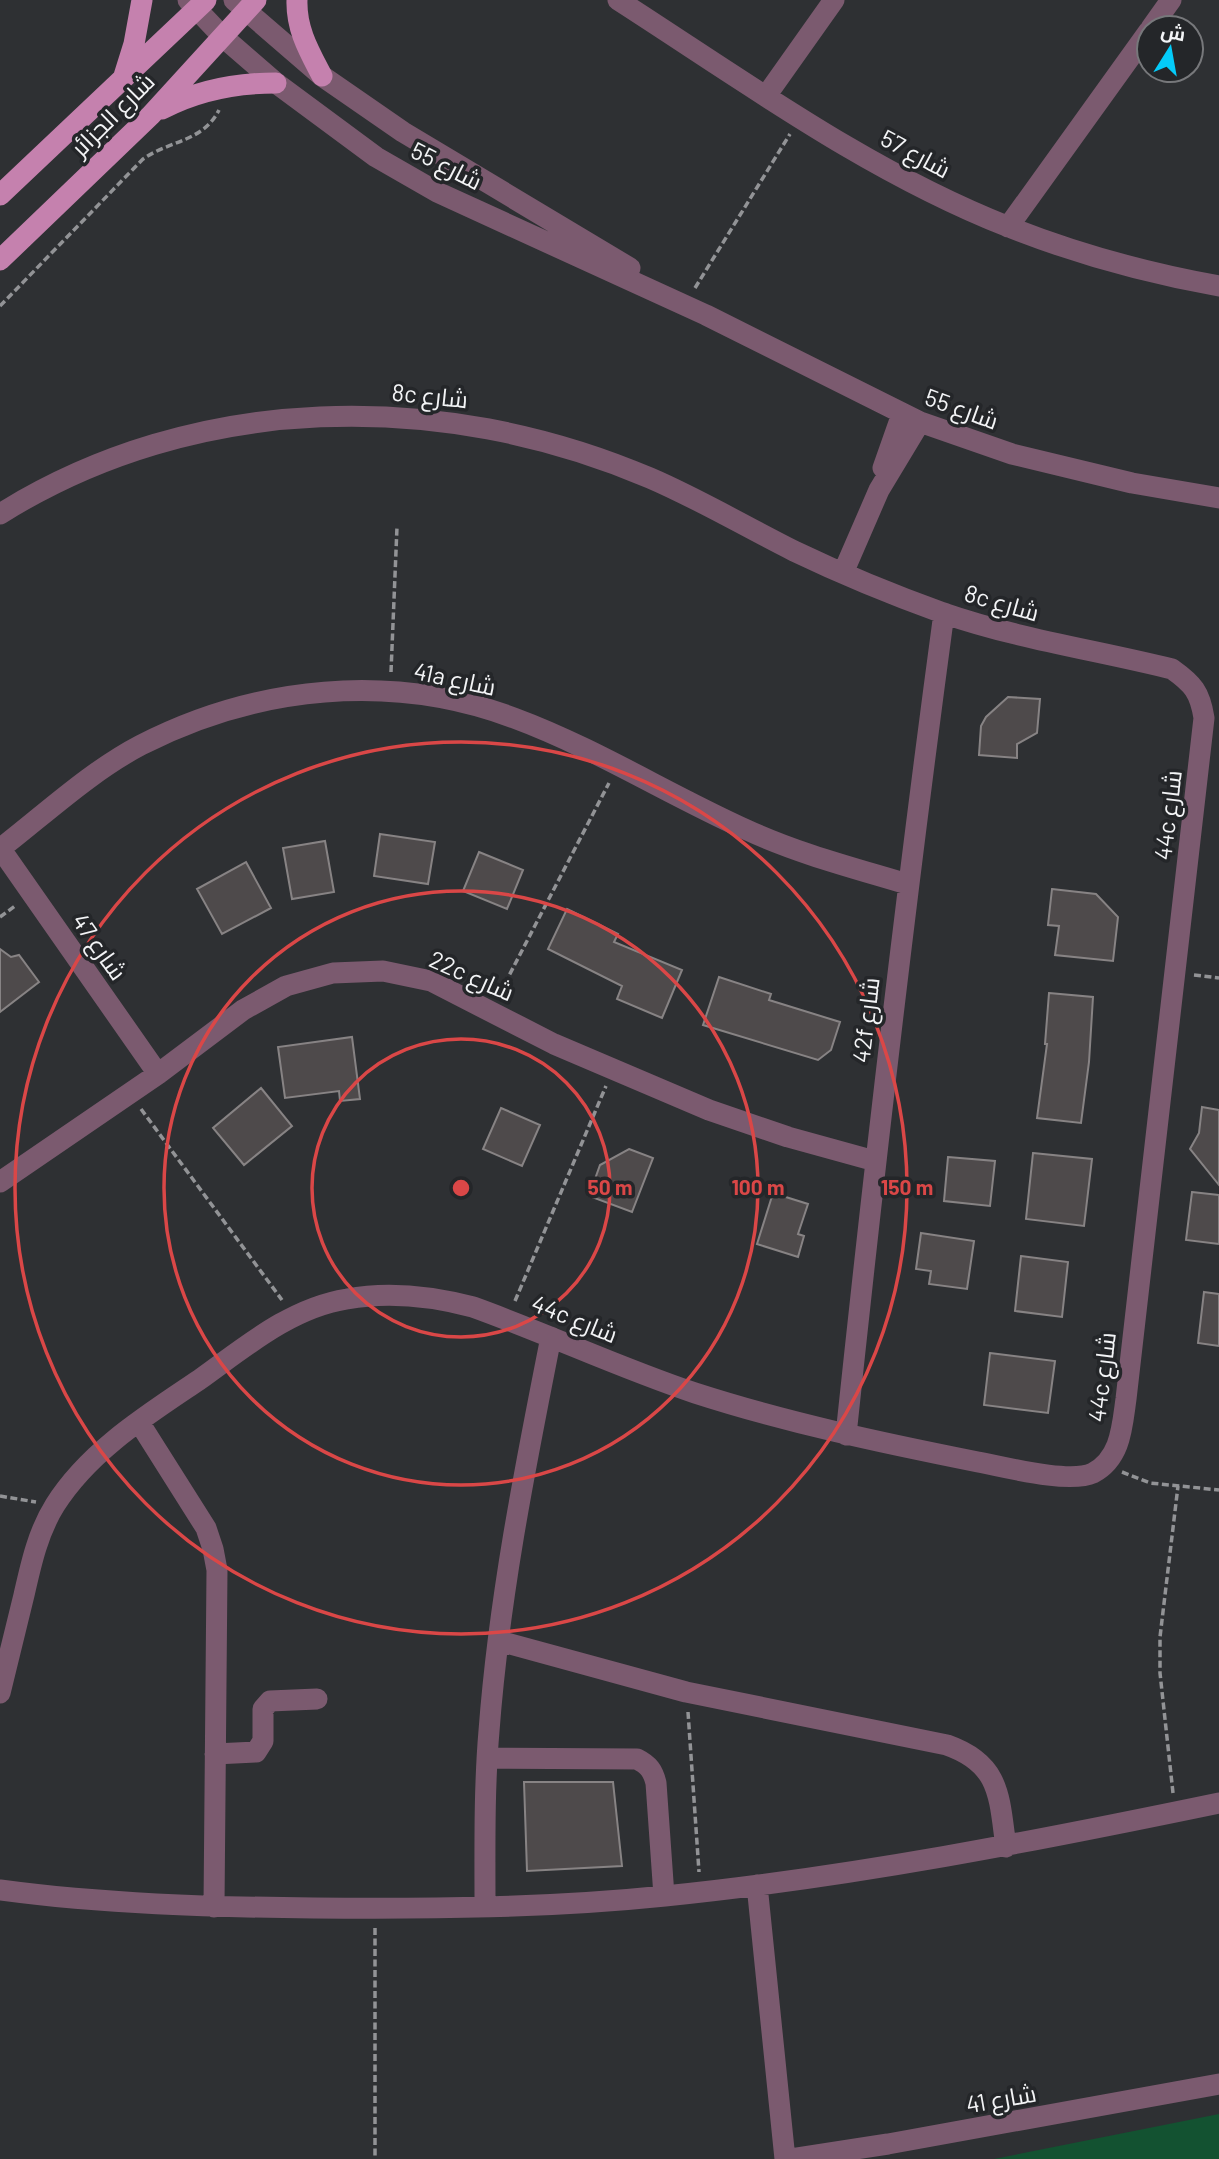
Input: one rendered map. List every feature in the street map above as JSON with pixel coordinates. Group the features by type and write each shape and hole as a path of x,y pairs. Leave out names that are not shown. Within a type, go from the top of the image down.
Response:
{"main road":[{"path":"123,79 136,35 142,0"},
{"path":"297,0 304,42 322,76"},
{"name":"شارع الجزائر","path":"0,195 123,79 197,3"},
{"name":"شارع الجزائر","path":"0,260 150,115 223,37 246,4"},
{"path":"150,115 174,102 222,87 276,83"}],"street":[{"name":"شارع 57","path":"618,0 845,145 938,195 1008,227 1084,254 1166,276 1219,286"},
{"path":"766,96 834,0"},
{"name":"شارع 55","path":"197,3 223,37 276,83 376,157 472,209 706,314 911,418 1012,453 1132,483 1219,498"},
{"name":"شارع 55","path":"246,4 322,76 403,132 706,314"},
{"path":"1008,227 1135,50"},
{"name":"8c شارع","path":"0,514 75,474 137,451 200,433 331,415 404,416 463,423 528,436 591,454 653,479 843,573 944,613 1023,636 1152,664"},
{"path":"843,573 879,491 885,461 911,418"},
{"name":"42f شارع","path":"846,1435 908,884 944,613"},
{"name":"44c شارع","path":"0,1693 38,1543 55,1505 74,1478 139,1422 261,1336 293,1316 345,1299 390,1294 437,1298 473,1307 694,1392 846,1435 1073,1478 1092,1473 1107,1462 1118,1446 1126,1399 1203,718 1201,699 1189,681 1172,669 1152,664"},
{"name":"41a شارع","path":"0,848 86,782 139,747 196,719 256,701 319,691 391,692 448,700 513,717 574,743 750,832 823,859 908,884"},
{"name":"شارع 47","path":"0,848 158,1074"},
{"name":"22c شارع","path":"0,1182 158,1074 243,1010 286,986 333,973 383,971 431,981 554,1044 709,1111 788,1137 875,1161"},
{"path":"485,1906 487,1758 499,1641 520,1489 551,1337"},
{"path":"139,1422 196,1509 206,1528 217,1570 214,1907"},
{"path":"499,1641 687,1692 947,1745 965,1752 981,1763 992,1779 999,1798 1006,1847"},
{"path":"215,1754 256,1752 263,1741 263,1709 270,1701 317,1699"},
{"path":"487,1758 637,1759 647,1764 656,1783 664,1896"},
{"path":"0,1890 117,1902 214,1907 485,1906 664,1896 757,1885 1006,1847 1219,1803"},
{"path":"757,1885 785,2159"},
{"name":"شارع 41","path":"791,2159 888,2152 1219,2084"}],"path":[{"path":"0,306 143,159 164,147 192,138 208,126 220,108 222,87"},
{"path":"686,302 800,117"},
{"path":"391,692 397,527"},
{"path":"491,1011 618,766"},
{"path":"507,1319 612,1071"},
{"path":"129,1094 293,1316"},
{"path":"1107,1462 1138,1479 1219,1490"},
{"path":"1175,1812 1160,1673 1162,1611 1178,1486"},
{"path":"0,1496 55,1505"},
{"path":"687,1692 701,1892"},
{"path":"375,1908 375,2159"}],"green space":[{"path":"1219,2114 1219,2159 994,2159"}],"building":[{"path":"1008,697 1040,699 1037,733 1017,744 1017,758 979,755 981,726 986,717"},
{"path":"380,834 435,842 428,884 374,876"},
{"path":"325,841 334,892 292,899 283,848"},
{"path":"479,852 523,870 507,909 463,891"},
{"path":"246,862 271,908 222,934 197,889"},
{"path":"1052,889 1096,894 1118,917 1113,961 1055,955 1059,926 1048,925"},
{"path":"567,909 618,934 614,942 682,970 662,1018 617,999 622,986 548,949"},
{"path":"0,949 11,957 19,955 39,982 0,1012"},
{"path":"719,977 771,994 769,1000 840,1022 831,1050 818,1060 703,1025"},
{"path":"1049,993 1093,997 1089,1062 1081,1123 1037,1118 1047,1044"},
{"path":"352,1037 360,1099 340,1101 339,1091 285,1098 278,1047"},
{"path":"261,1088 292,1126 244,1165 213,1128"},
{"path":"1202,1107 1219,1110 1219,1185 1190,1149 1199,1133"},
{"path":"501,1108 540,1125 522,1166 483,1149"},
{"path":"629,1149 653,1158 632,1212 589,1196 600,1165"},
{"path":"1033,1153 1092,1159 1084,1226 1026,1219"},
{"path":"948,1157 995,1161 990,1206 944,1201"},
{"path":"1192,1192 1219,1195 1219,1244 1186,1240"},
{"path":"773,1193 808,1204 798,1234 804,1236 798,1257 757,1244"},
{"path":"921,1233 974,1241 967,1289 929,1284 931,1271 916,1269"},
{"path":"1021,1256 1068,1262 1062,1317 1015,1311"},
{"path":"1204,1292 1219,1294 1219,1346 1198,1343"},
{"path":"990,1353 1055,1361 1048,1413 984,1405"},
{"path":"524,1782 613,1782 622,1866 527,1871"}]}
